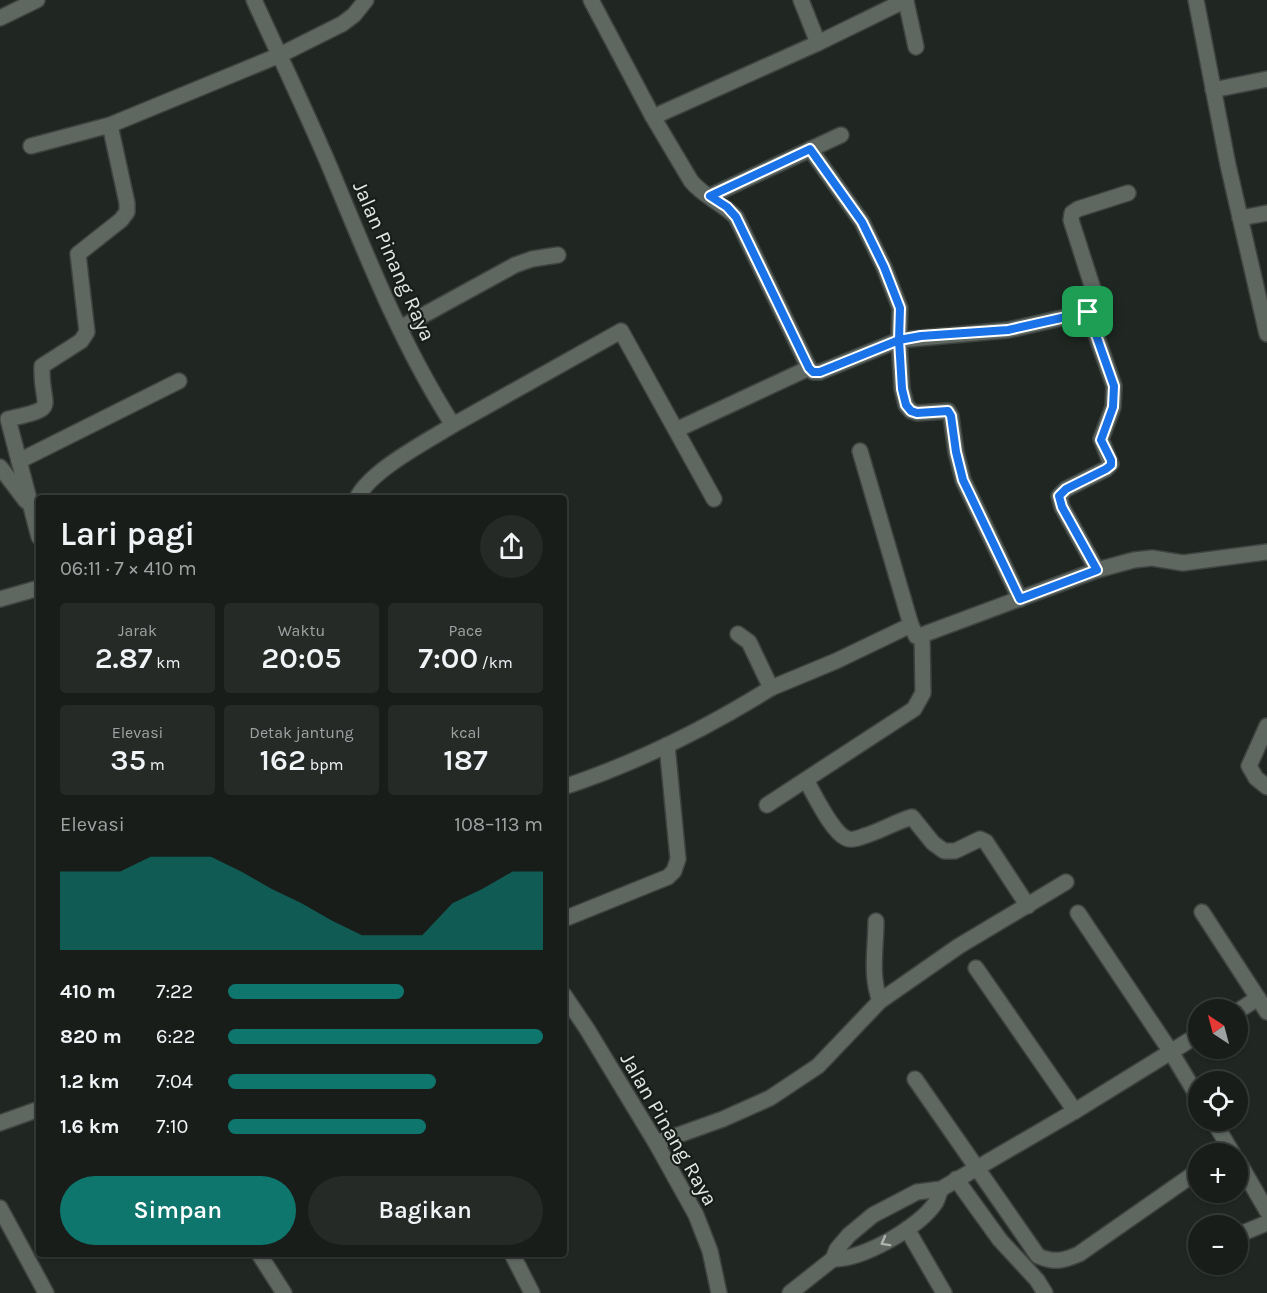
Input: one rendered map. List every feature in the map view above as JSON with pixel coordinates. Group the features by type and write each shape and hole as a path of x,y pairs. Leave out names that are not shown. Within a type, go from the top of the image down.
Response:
{"street":[{"path":"0,18 37,0"},
{"name":"Jalan Pinang Raya","path":"254,0 400,328 430,388 453,425"},
{"path":"31,146 110,125 280,55 342,24 354,15 366,0"},
{"path":"591,0 653,117 691,181 698,189 727,207 736,217 809,368 813,372 820,372 899,340 921,336 1008,330 1088,312 1096,298 1071,220 1072,213 1078,208 1128,193"},
{"path":"801,0 818,43"},
{"path":"653,117 818,43 906,0 916,47"},
{"path":"1196,0 1240,218 1267,334"},
{"path":"1214,90 1267,79"},
{"path":"36,525 8,419 39,412 44,407 46,400 42,366 81,341 87,332 78,254 121,220 127,212 110,125"},
{"path":"710,196 841,135"},
{"path":"810,149 862,222 884,267 900,308 902,389 906,405 911,411 917,413 948,411 951,416 963,480 1020,599"},
{"path":"1240,218 1267,213"},
{"path":"400,328 515,265 532,259 558,255"},
{"path":"1088,312 1114,386 1113,407 1101,440 1111,460 1111,465 1066,489 1059,496 1062,507 1097,570"},
{"path":"359,495 383,470 453,425 621,332 714,499"},
{"path":"676,430 809,368"},
{"path":"19,461 179,381"},
{"path":"767,805 914,709 923,693 916,630 860,451"},
{"path":"0,467 32,508"},
{"path":"567,786 667,745 771,688 916,630 1020,599 1097,570 1152,558 1183,563 1267,552"},
{"path":"0,599 36,589"},
{"path":"738,633 749,642 771,688"},
{"path":"1267,726 1249,766 1256,778 1267,787"},
{"path":"567,918 668,877 674,871 678,859 667,745"},
{"path":"806,780 836,830 846,838 854,839 865,836 912,817 933,843 944,851 955,850 980,839 986,842 1028,906"},
{"path":"656,1143 723,1119 770,1098 818,1066 880,1001 959,946 1066,882"},
{"path":"1202,912 1267,1012"},
{"path":"1078,913 1188,1080"},
{"path":"876,921 873,970 880,1001"},
{"path":"976,968 1076,1111"},
{"path":"1248,1004 1258,998"},
{"name":"Jalan Pinang Raya","path":"567,999 656,1143 696,1215 710,1251 719,1293"},
{"path":"790,1293 833,1259 837,1249 849,1235 873,1215 917,1192 941,1189 1076,1111 1188,1041"},
{"path":"915,1079 1038,1256 1050,1262 1064,1261 1079,1254 1188,1178"},
{"path":"0,1123 36,1110"},
{"path":"956,1179 1000,1240 1037,1280 1045,1293"},
{"path":"1248,1181 1267,1211"},
{"path":"833,1259 843,1259 868,1250 907,1229 936,1202 941,1189"},
{"path":"0,1208 46,1293"},
{"path":"1248,1230 1267,1223"},
{"path":"907,1229 944,1293"},
{"path":"261,1257 284,1293"},
{"path":"514,1257 532,1293"}],"route":[{"path":"1088,312 1008,330 921,336 899,340 820,372 813,372 809,368 736,217 727,207 710,196 810,149 862,222 884,267 900,308 899,340 902,389 906,405 911,411 917,413 948,411 951,416 963,480 1020,599 1097,570 1062,507 1059,496 1066,489 1111,465 1111,460 1101,440 1101,434 1109,421 1113,407 1114,386 1088,312"}]}
